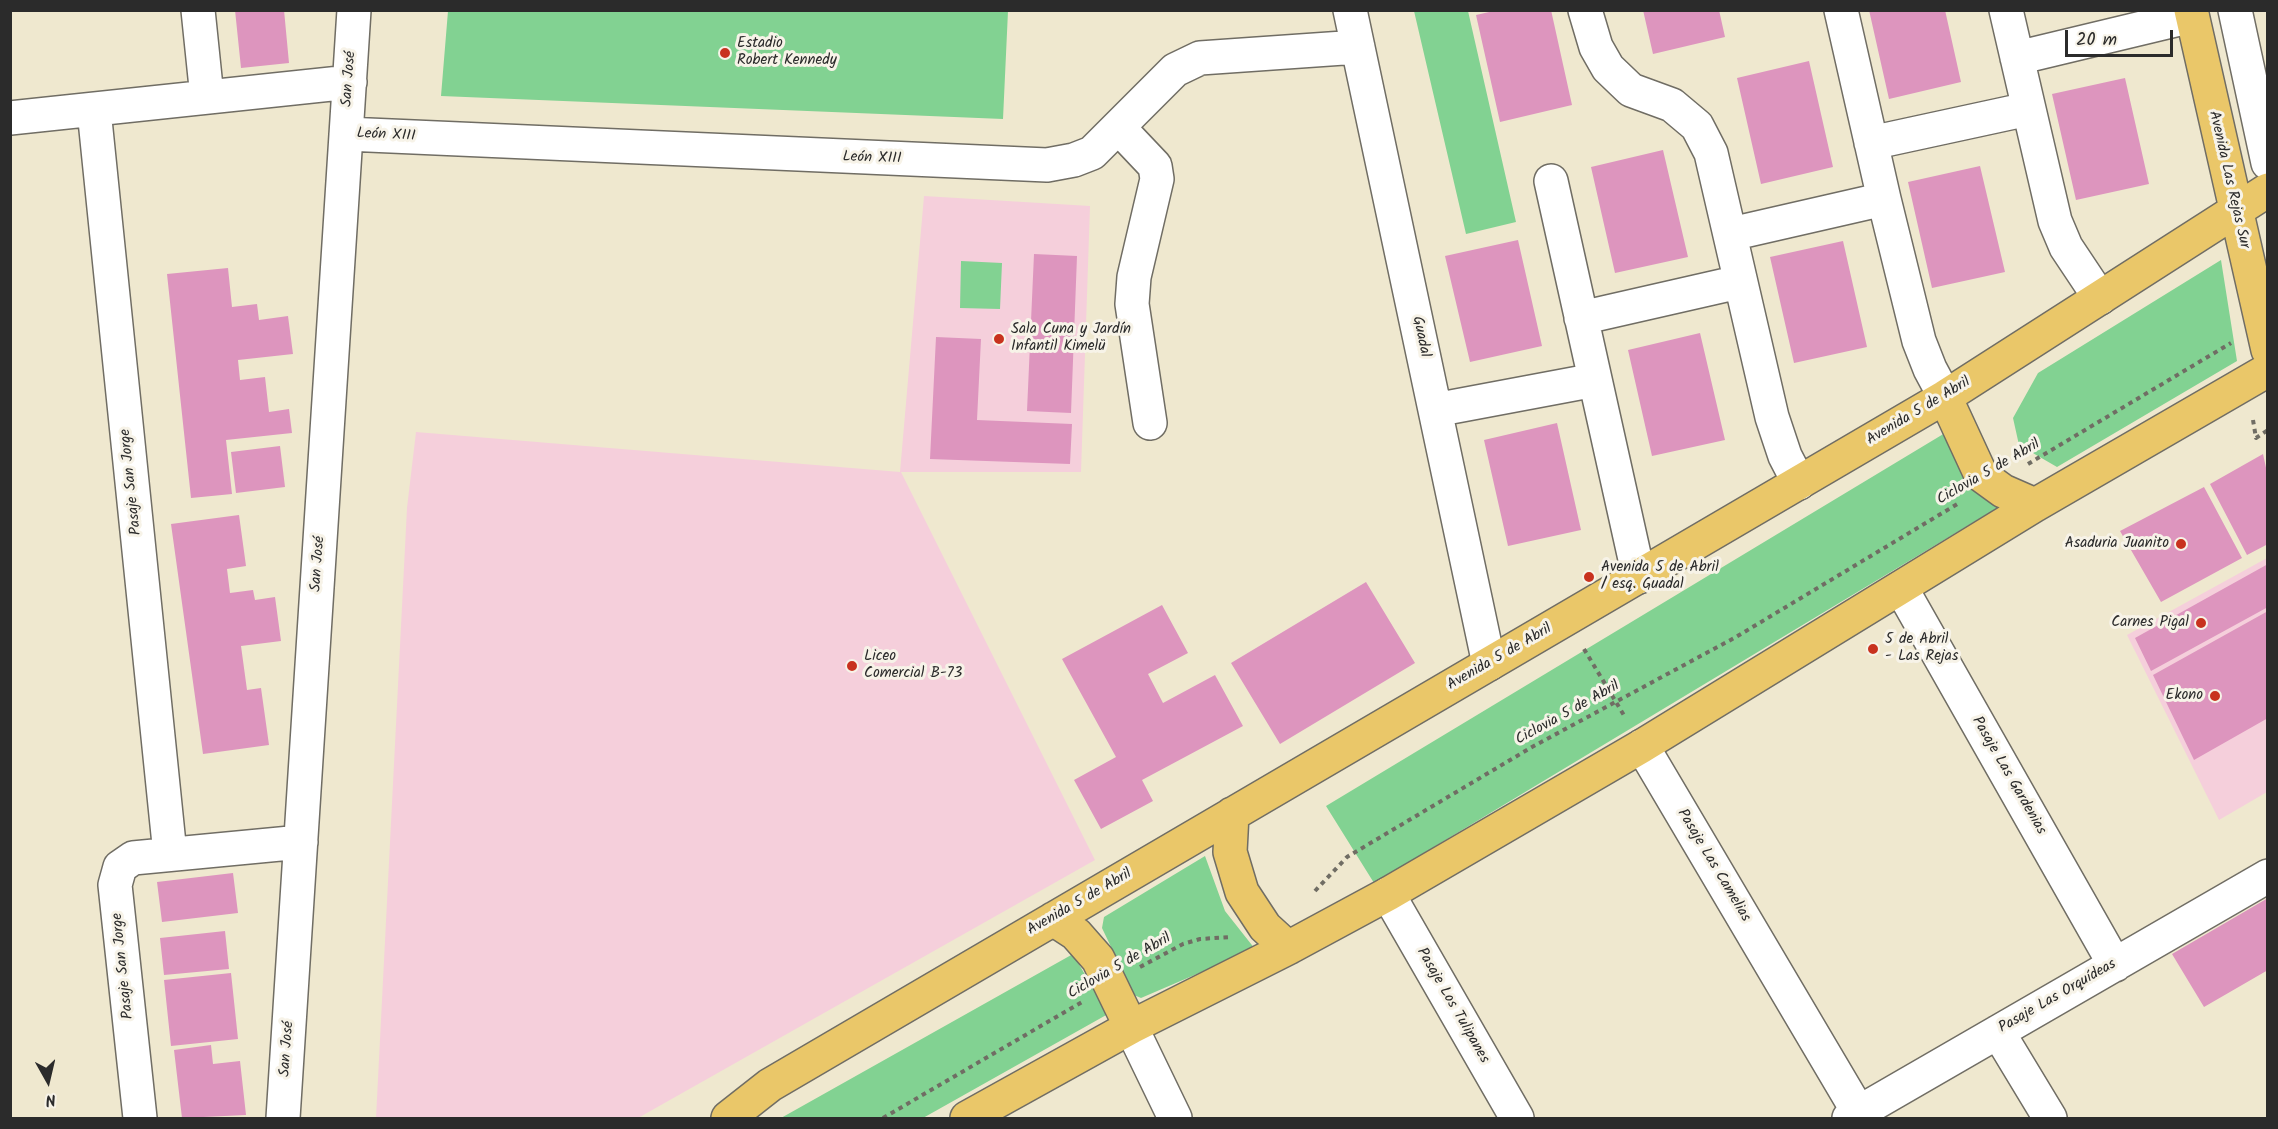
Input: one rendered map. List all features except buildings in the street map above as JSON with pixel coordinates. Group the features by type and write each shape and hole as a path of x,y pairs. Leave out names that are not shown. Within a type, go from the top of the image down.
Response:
{"main road":[{"name":"Avenida Las Rejas Sur","path":"2191,13 2264,337"},
{"name":"Avenida 5 de Abril","path":"728,1119 770,1085 1946,397 2268,190"},
{"path":"967,1119 1131,1027 1276,938 1388,894 1642,746 2035,505 2268,370"},
{"path":"1946,397 1981,475 1991,484 2035,505"},
{"path":"1232,814 1230,832 1234,872 1251,910 1276,938"},
{"path":"1053,920 1076,934 1089,946 1131,1027"},
{"path":"706,1119 770,1085"}],"street":[{"path":"198,10 207,97"},
{"name":"San José","path":"283,1119 354,10"},
{"name":"Guadal","path":"1350,10 1490,664"},
{"path":"1585,10 1596,47 1608,68 1631,90 1672,105 1697,126 1711,153 1772,417 1785,456 1799,483"},
{"path":"1841,10 1919,341 1930,369 1946,397"},
{"path":"2006,10 2055,221 2071,256 2100,298"},
{"path":"2235,10 2268,163"},
{"path":"2257,10 2268,59"},
{"path":"2017,58 2191,13"},
{"name":"León XIII","path":"346,134 1047,165 1074,160 1092,153 1175,70 1200,58 1358,46"},
{"path":"10,118 350,82"},
{"path":"1871,143 2028,109"},
{"name":"Pasaje San Jorge","path":"94,110 170,855"},
{"path":"1119,128 1155,166 1157,179 1134,277 1132,304 1150,423"},
{"path":"1551,181 1639,577"},
{"path":"1731,234 1884,199"},
{"path":"1581,318 1739,282"},
{"path":"1435,410 1595,380"},
{"name":"Pasaje Las Gardenias","path":"1901,588 2115,965"},
{"name":"Pasaje Las Camelias","path":"1642,746 1854,1116"},
{"name":"Pasaje San Jorge","path":"140,1119 116,875 120,867 134,858 301,842"},
{"name":"Pasaje Las Orquídeas","path":"1854,1116 2268,876"},
{"name":"Pasaje Los Tulipanes","path":"1388,894 1517,1119"},
{"path":"1131,1027 1175,1119"},
{"path":"1998,1032 2050,1119"}],"path":[{"name":"Ciclovia 5 de Abril","path":"1309,896 1347,857 1532,747 1736,637 1991,484 2264,337"},
{"path":"1565,620 1642,746"},
{"name":"Ciclovia 5 de Abril","path":"883,1119 1183,944 1200,939 1248,934 1276,938"}],"shaded area":[{"path":"924,196 1090,206 1081,472 901,472 1095,860 638,1118 376,1118 407,508 416,432 900,472"},
{"path":"2267,558 2267,792 2219,820 2127,635"}],"green space":[{"name":"Estadio Robert Kennedy","path":"448,11 1008,11 1003,119 441,96"},
{"path":"1414,11 1468,11 1516,222 1466,234"},
{"path":"2221,260 2237,361 2057,467 2019,445 2013,418 2038,373"},
{"path":"961,261 1002,263 1000,309 960,308"},
{"path":"1950,430 1997,508 1374,883 1326,806"},
{"path":"1205,856 1225,911 1255,949 1141,998 1134,995 1102,928 1104,917"},
{"path":"1073,954 1108,1014 923,1118 781,1118"}],"place":[{"name":"Estadio Robert Kennedy","path":"725,53"},
{"name":"Sala Cuna y Jardín Infantil Kimelü","path":"999,339"},
{"name":"Asaduria Juanito","path":"2181,544"},
{"name":"Avenida 5 de Abril / esq. Guadal","path":"1589,577"},
{"name":"Carnes Pigal","path":"2201,623"},
{"name":"5 de Abril - Las Rejas","path":"1873,649"},
{"name":"Liceo Comercial B-73","path":"852,666"},
{"name":"Ekono","path":"2215,696"}]}
